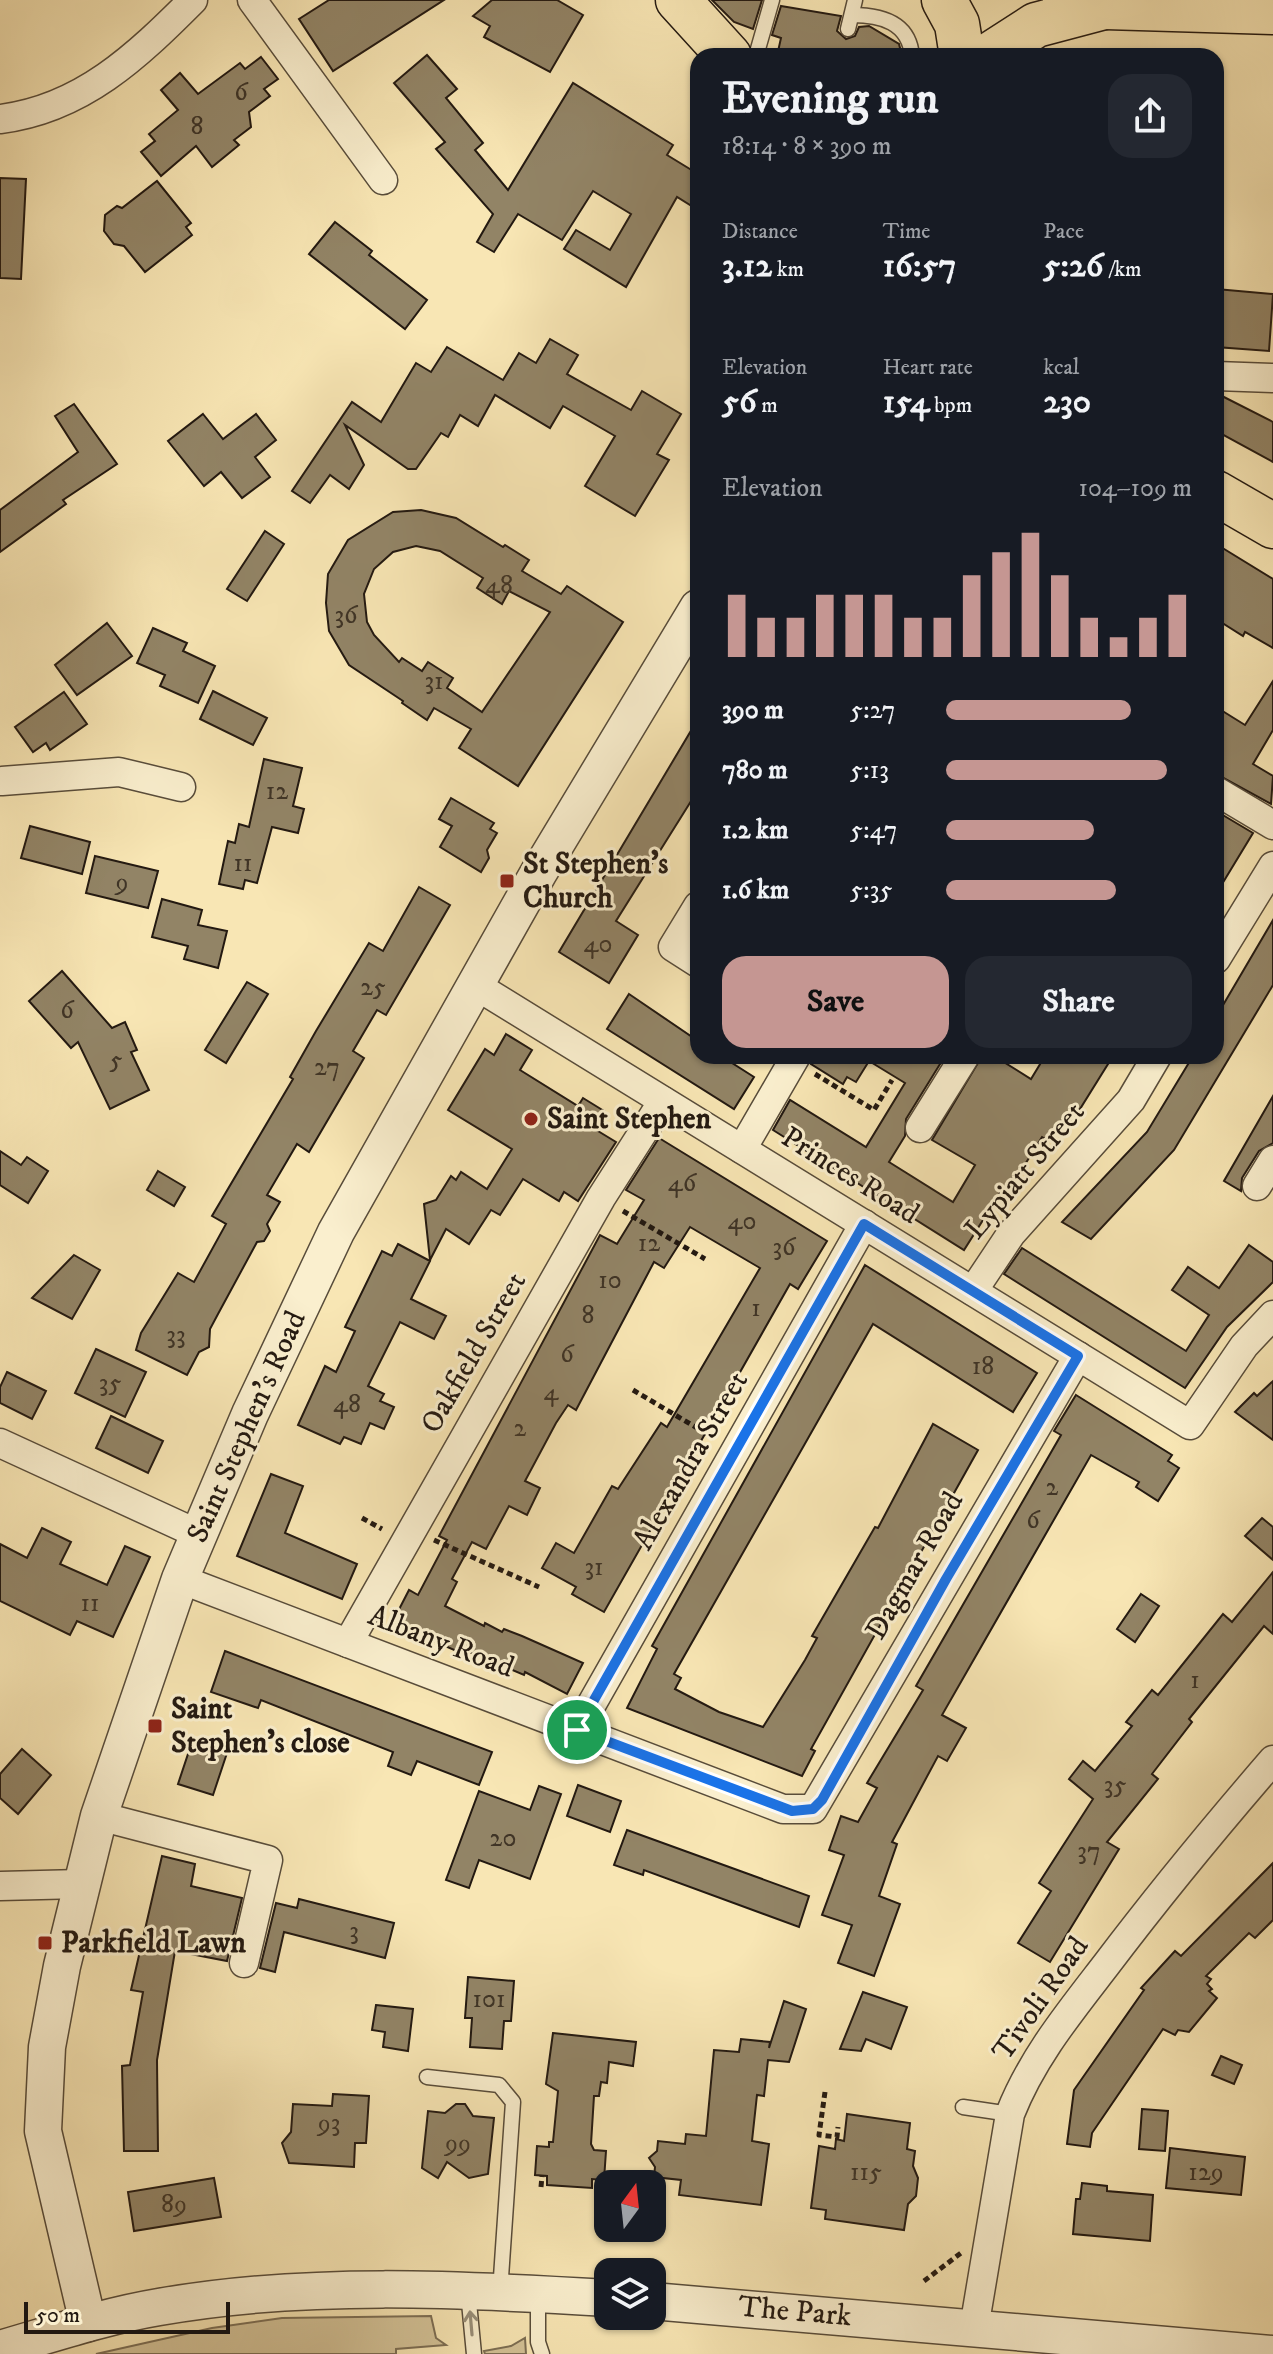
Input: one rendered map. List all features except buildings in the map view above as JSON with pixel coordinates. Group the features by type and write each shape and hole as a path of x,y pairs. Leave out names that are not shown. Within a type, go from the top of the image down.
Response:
{"highway":[{"path":"678,0 722,48"},
{"path":"944,0 957,24 961,48"},
{"path":"1000,48 1036,25 1086,3 1273,12"},
{"path":"1224,498 1273,526"}],"street":[{"path":"0,119 50,107 97,85 142,51 193,0"},
{"path":"252,0 383,180"},
{"path":"1224,376 1273,378"},
{"name":"Saint Stephen's Road","path":"88,2323 43,2131 47,2047 81,1884 99,1816 180,1579 336,1232 475,985 690,622"},
{"path":"1,781 119,772 181,787"},
{"path":"1224,796 1273,825"},
{"path":"1224,946 1273,866"},
{"path":"690,919 673,947 690,958"},
{"name":"Princes Road","path":"475,985 1190,1425 1244,1346 1273,1315"},
{"path":"742,1149 792,1064"},
{"path":"920,1128 960,1064"},
{"name":"Lypiatt Street","path":"973,1291 1011,1234 1131,1100 1152,1064"},
{"name":"Oakfield Street","path":"348,1643 398,1531 663,1101"},
{"path":"1257,1186 1273,1160"},
{"name":"Alexandra Street","path":"577,1730 864,1224"},
{"name":"Dagmar Road","path":"813,1809 1078,1356"},
{"path":"0,1443 198,1534"},
{"name":"Albany Road","path":"180,1579 783,1809 813,1809"},
{"name":"Tivoli Road","path":"995,2333 1010,2114 1022,2082 1045,2045 1176,1873 1273,1760"},
{"path":"99,1816 268,1860 244,1963"},
{"path":"0,1886 81,1884"},
{"path":"0,2349 88,2323 159,2307 268,2294 373,2289 594,2297"},
{"name":"The Park","path":"666,2302 995,2333 1272,2354"}],"lane":[{"path":"758,48 772,0"},
{"path":"852,15 873,15 897,25 908,37 910,48"},
{"path":"427,2077 499,2085 513,2102 474,2354"},
{"path":"963,2107 1010,2114"},
{"path":"538,2293 538,2342 542,2354"}],"path":[{"path":"804,1064 874,1110 892,1080"},
{"path":"601,1198 705,1259"},
{"path":"633,1390 736,1451"},
{"path":"362,1518 539,1587"},
{"path":"825,2092 819,2135 837,2137 838,2127"},
{"path":"541,2187 542,2176"}],"shaded area":[{"path":"431,2316 436,2338 446,2345 396,2349 396,2354 96,2354 212,2328 282,2318"},
{"path":"525,2338 526,2354 485,2354 484,2351 511,2346"}],"place":[{"name":"St Stephen's Church","path":"507,881"},
{"name":"Saint Stephen","path":"531,1119"},
{"name":"Saint Stephen's close","path":"155,1726"},
{"name":"Parkfield Lawn","path":"45,1943"}],"route":[{"path":"864,1224 1078,1356 946,1579 818,1806 802,1812 783,1809 577,1730 864,1224"}]}
